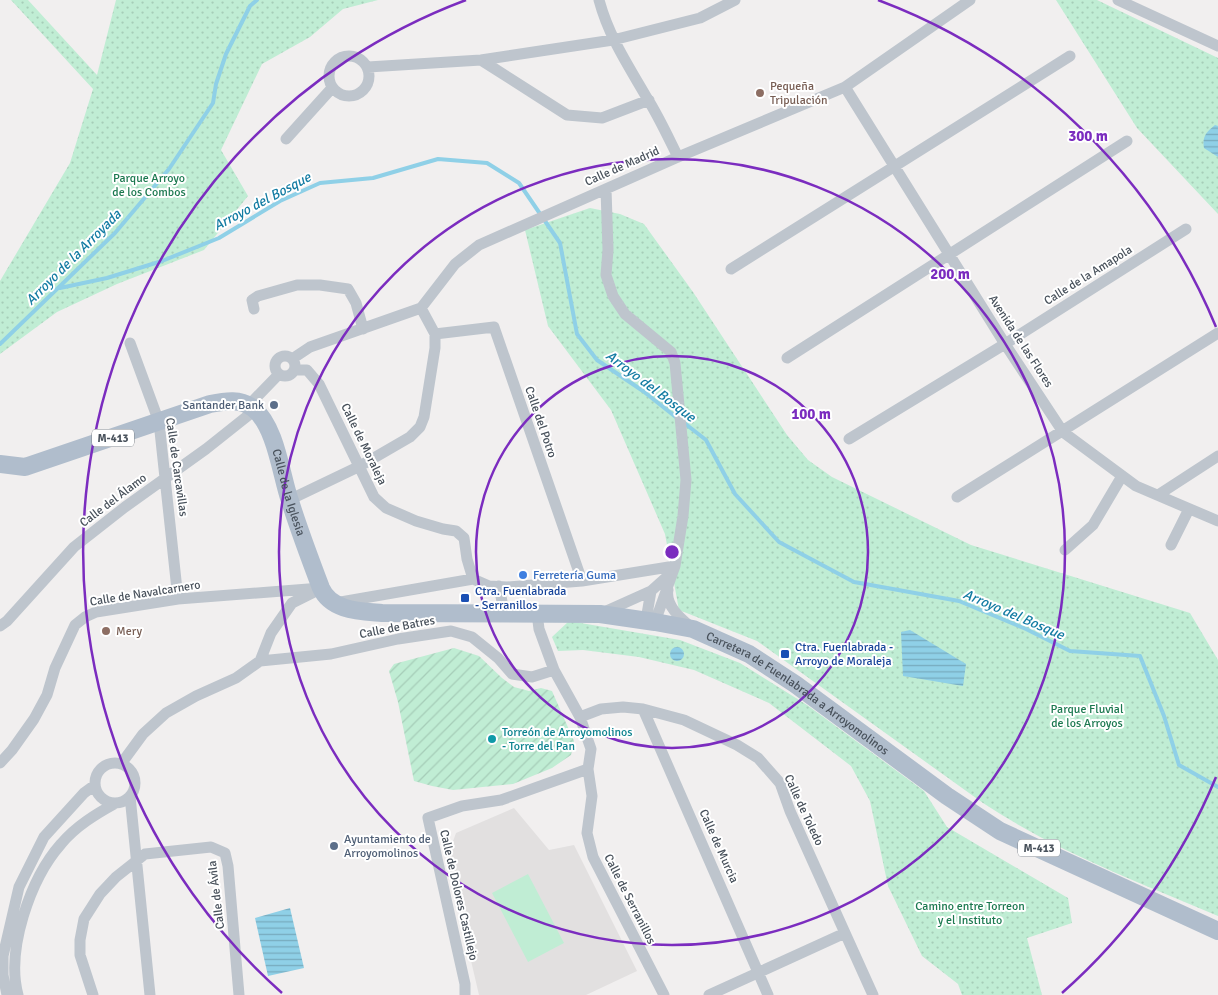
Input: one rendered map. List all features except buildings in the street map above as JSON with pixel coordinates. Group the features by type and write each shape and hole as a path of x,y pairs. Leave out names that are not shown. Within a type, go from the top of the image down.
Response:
{"main road":[{"name":"M-413","path":"2,467 25,467 210,404 237,401 252,407"},
{"name":"Calle de la Iglesia","path":"252,407 266,425 274,444 289,500 321,588 328,599 334,603"},
{"name":"Carretera de Fuenlabrada a Arroyomolinos","path":"334,603 355,610 382,613 504,612 600,614 693,629 749,654 795,684 942,792 1000,831 1218,931"}],"street":[{"path":"599,0 604,19 613,40 649,100 678,157"},
{"path":"368,68 481,60 613,40 700,18 735,0"},
{"name":"Calle de Madrid","path":"421,308 455,264 479,245 606,188 845,87 957,4 970,0"},
{"path":"1118,0 1218,46"},
{"path":"346,55 360,58 368,68 370,79 367,86 354,96 339,94 332,88 328,79 332,64 346,55"},
{"path":"732,269 1070,56"},
{"path":"481,60 567,115 602,118 649,100"},
{"name":"Avenida de las Flores","path":"845,87 1005,344 1063,432 1136,486 1218,521"},
{"path":"286,139 332,88"},
{"path":"787,358 1127,141"},
{"path":"606,188 608,250 606,275 614,296 625,314 671,352 676,363 686,480 683,516 667,596 680,618 693,629"},
{"name":"Calle de la Amapola","path":"849,438 1005,344 1186,229"},
{"path":"254,309 252,300 258,296 296,285 320,285 348,289 356,303 363,329"},
{"path":"289,500 360,466 410,436 420,427 424,417 435,348 435,334 421,308 310,347 292,359"},
{"name":"Calle del Potro","path":"435,334 494,327 582,581"},
{"path":"957,497 1218,333"},
{"name":"Calle de Carcavillas","path":"130,343 159,422 178,599"},
{"path":"282,356 290,357 295,362 295,370 288,376 279,374 275,368 276,361 282,356"},
{"name":"Calle de Moraleja","path":"295,370 307,370 319,384 374,497 386,508 416,521 456,531 464,538 467,559 473,579"},
{"name":"Calle del Álamo","path":"0,626 7,621 74,547 166,477 252,407 279,374"},
{"path":"1158,495 1218,456"},
{"path":"1065,550 1093,525 1122,476"},
{"path":"1170,545 1189,508"},
{"path":"334,603 473,579 489,586 499,586 582,581 673,570"},
{"path":"600,614 651,591 673,570"},
{"path":"650,621 673,570"},
{"path":"499,586 504,612"},
{"path":"121,764 143,734 166,713 196,696 236,678 260,661 271,633 292,603 321,588"},
{"name":"Calle de Navalcarnero","path":"0,763 34,720 75,625 85,617 96,612 178,599 321,588"},
{"path":"650,621 651,591"},
{"name":"Calle de Serranillos","path":"537,613 539,629 554,670 580,717 591,749 588,769 592,796 587,833 593,857 664,995"},
{"name":"Calle de Batres","path":"260,661 324,656 398,639 451,631 472,637 498,658 512,674 532,677 554,670"},
{"name":"Calle de Toledo","path":"580,717 601,709 623,707 643,709 684,720 737,745 758,758 780,783 790,811 873,995"},
{"name":"Calle de Murcia","path":"643,709 768,995"},
{"path":"114,763 121,764 134,777 135,784 130,796 123,802 109,803 103,800 97,792 95,778 103,767 114,763"},
{"name":"Calle de Dolores Castillejo","path":"465,995 465,984 428,818 462,806 501,800 588,769"},
{"path":"18,995 7,989 3,975 3,956 19,886 44,837 84,793 95,785"},
{"path":"130,796 150,995"},
{"path":"7,989 14,969 23,919 39,877 60,844 90,817 116,803"},
{"name":"Calle de Ávila","path":"138,861 145,854 211,847 225,853 228,866 240,995"},
{"path":"93,995 80,956 80,940 84,919 110,882 138,861"},
{"path":"709,995 845,934"}],"shaded area":[{"path":"514,808 549,850 574,845 637,971 586,995 479,995 447,858 456,833"}],"green space":[{"name":"Parque Arroyo de los Combos","path":"11,0 28,0 97,75 116,0 378,0 343,9 310,37 262,64 221,150 248,196 204,250 117,284 57,312 0,354 0,281 70,163 93,89"},
{"path":"1056,0 1097,0 1218,58 1218,214 1137,128"},
{"name":"Parque Fluvial de los Arroyos","path":"590,208 620,214 644,224 693,292 787,435 808,460 832,477 971,545 1190,613 1218,660 1218,916 1098,865 1010,820 983,803 757,641 679,610 665,534 611,410 548,326 525,230"},
{"name":"Camino entre Torreon y el Instituto","path":"569,621 680,640 740,663 807,705 924,791 947,827 1068,898 1072,923 1027,938 1042,995 962,995 958,984 922,956 888,886 870,801 851,766 769,703 694,670 639,657 583,650 558,651 552,637"},
{"path":"454,648 479,656 514,687 529,691 541,688 552,691 574,741 571,755 552,768 513,784 453,790 414,781 398,702 389,671 394,664"},
{"path":"528,874 564,943 528,962 492,893"}],"water":[{"path":"1215,125 1218,126 1218,157 1204,148 1205,135"},
{"path":"910,630 966,664 963,686 903,676 901,632"},
{"path":"677,647 682,649 684,654 682,659 677,661 672,659 670,654 672,649"},
{"path":"290,908 304,968 268,976 255,918"}],"waterway":[{"name":"Arroyo de la Arroyada","path":"0,344 115,233 169,169 213,103 216,84 226,54 250,6 257,0"},
{"name":"Arroyo del Bosque","path":"60,288 107,278 162,261 219,238 280,201 320,183 373,178 438,159 487,163 519,183 560,243 577,334 597,360 643,391 677,418"},
{"name":"Arroyo del Bosque","path":"683,422 706,440 735,494 779,542 854,582 959,601 1026,629 1070,651 1140,656 1164,716 1179,765 1218,787"}],"place":[{"name":"Pequeña Tripulación","path":"760,93"},
{"name":"Santander Bank","path":"274,405"},
{"name":"Ferretería Guma","path":"523,575"},
{"name":"Ctra. Fuenlabrada - Serranillos","path":"465,598"},
{"name":"Mery","path":"106,631"},
{"name":"Ctra. Fuenlabrada - Arroyo de Moraleja","path":"785,654"},
{"name":"Torreón de Arroyomolinos - Torre del Pan","path":"492,739"},
{"name":"Ayuntamiento de Arroyomolinos","path":"334,846"}]}
